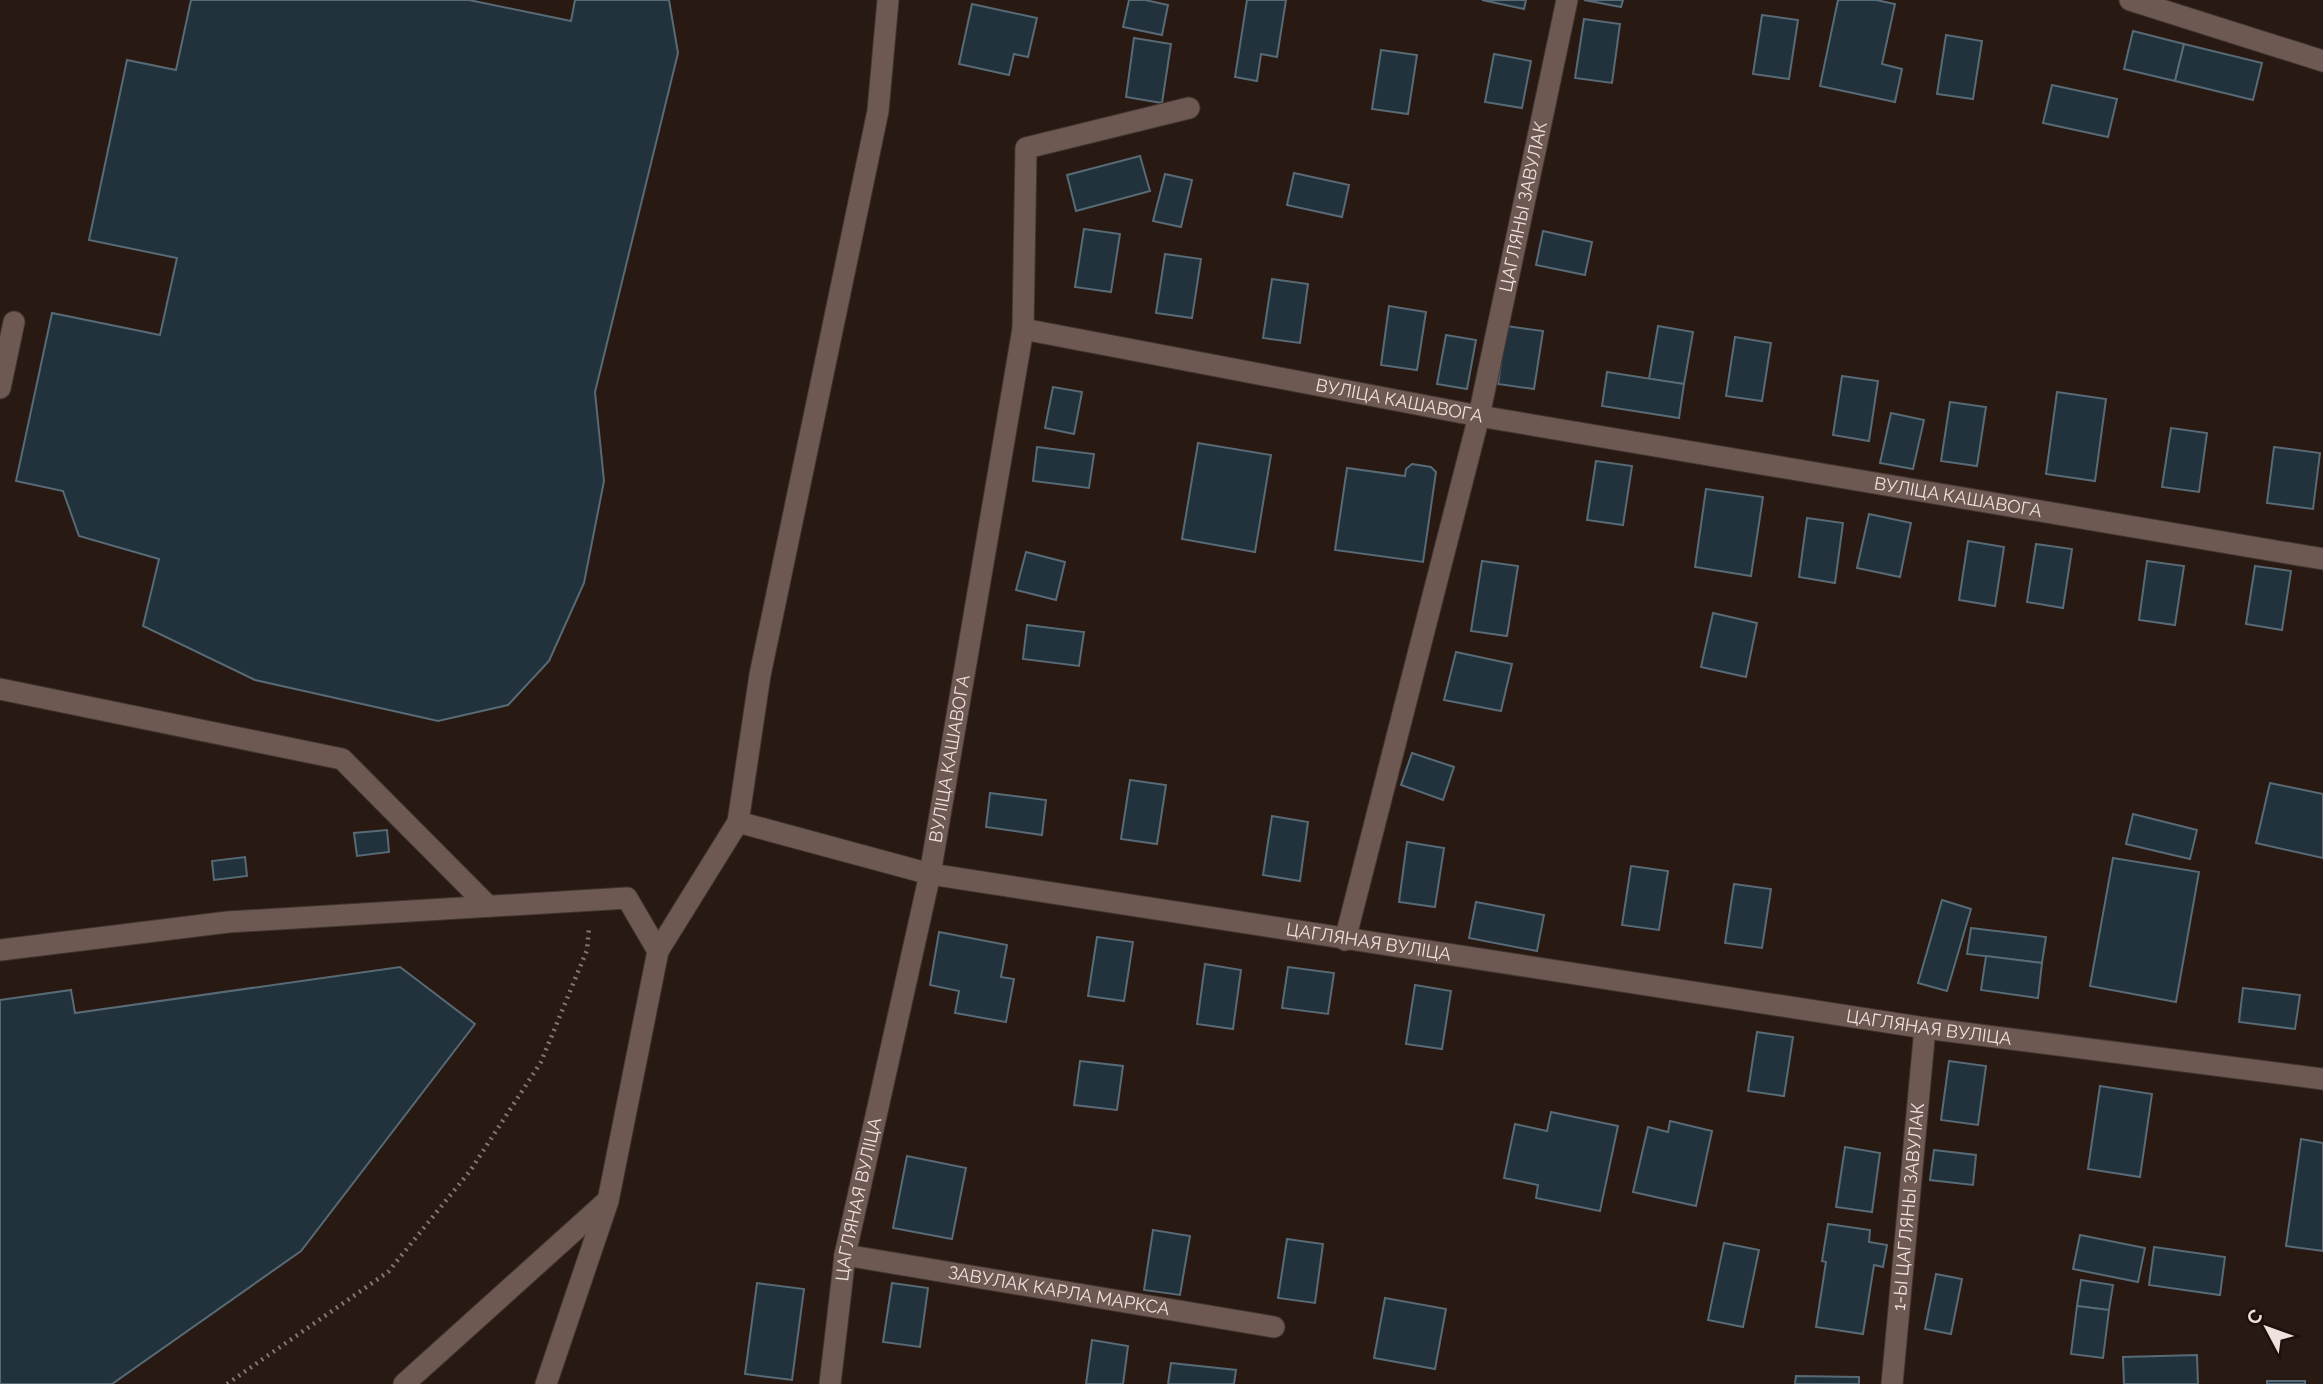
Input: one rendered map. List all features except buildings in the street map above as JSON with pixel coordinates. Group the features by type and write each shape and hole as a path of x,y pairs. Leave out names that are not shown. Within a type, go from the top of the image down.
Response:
{"street":[{"path":"546,1384 608,1201 658,951 738,822 760,675 877,111 888,0"},
{"name":"ЦАГЛЯНЫ ЗАВУЛАК","path":"1345,940 1479,416 1567,0"},
{"path":"2130,0 2323,61"},
{"path":"1023,329 1026,148 1189,108"},
{"path":"0,388 14,322"},
{"name":"ВУЛІЦА КАШАВОГА","path":"930,874 1023,329 1479,416 2323,559"},
{"path":"0,689 342,759 488,906"},
{"path":"738,822 930,874"},
{"name":"ЦАГЛЯНАЯ ВУЛІЦА","path":"830,1384 845,1255 930,874 1925,1028 2323,1079"},
{"path":"0,950 228,922 627,898 658,951"},
{"name":"1-Ы ЦАГЛЯНЫ ЗАВУЛАК","path":"1892,1384 1925,1028"},
{"path":"404,1384 608,1201"},
{"name":"ЗАВУЛАК КАРЛА МАРКСА","path":"845,1255 1274,1327"}],"path":[{"path":"227,1384 388,1272 470,1171 541,1062 587,950 593,900"}]}
